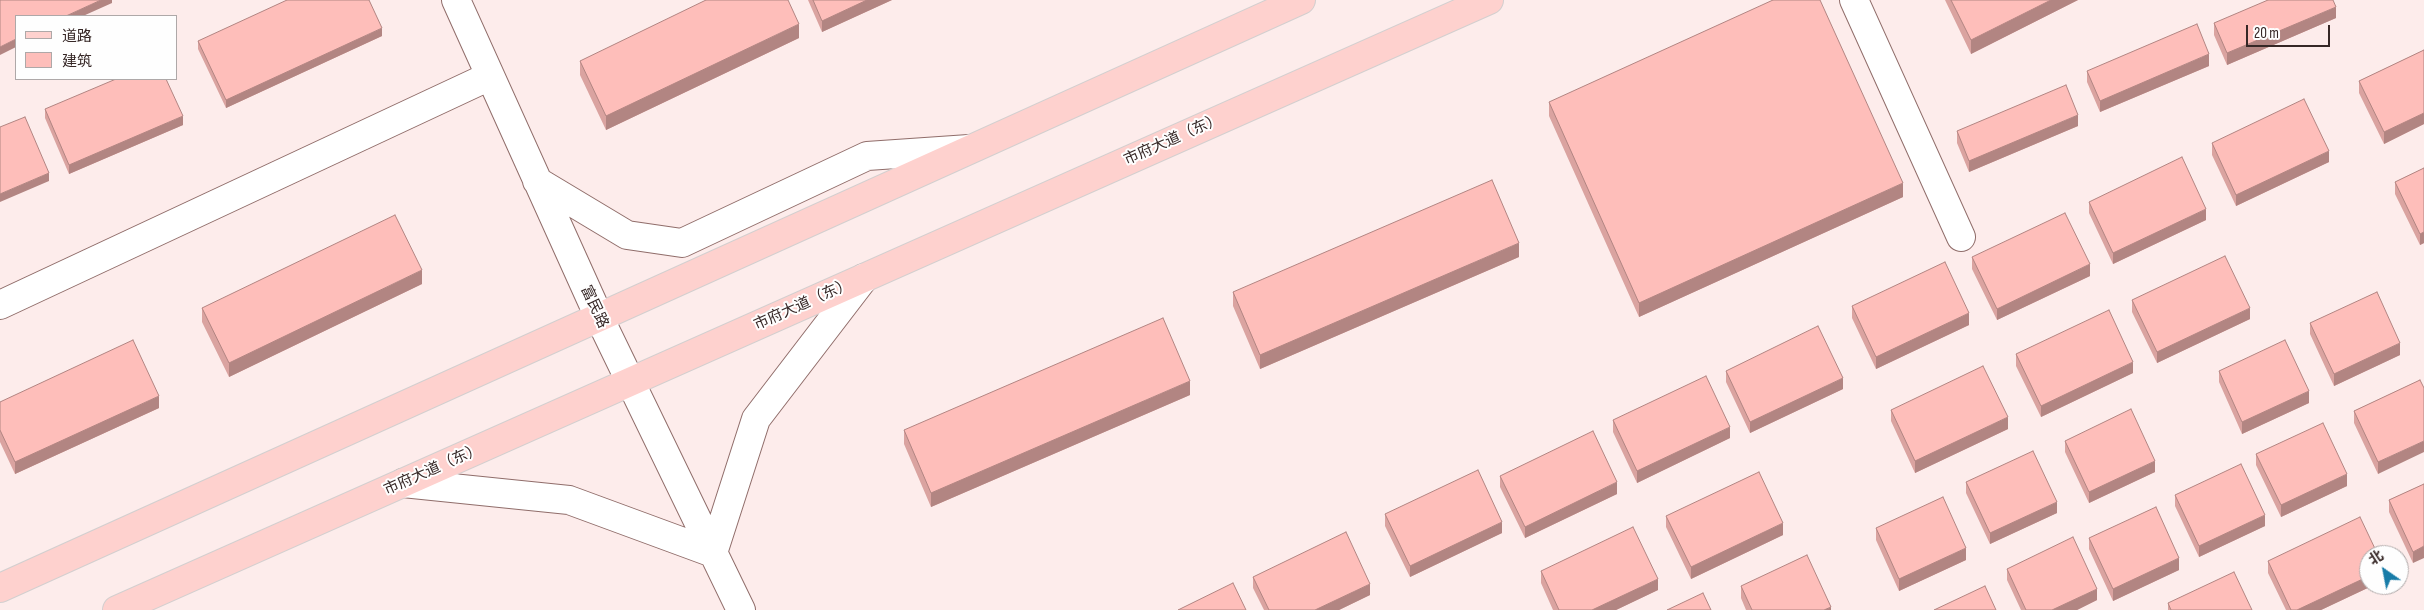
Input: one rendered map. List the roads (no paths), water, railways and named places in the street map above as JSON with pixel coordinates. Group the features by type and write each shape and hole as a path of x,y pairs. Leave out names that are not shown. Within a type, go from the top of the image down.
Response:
{"main road":[{"path":"0,588 1301,0"},
{"name":"市府大道（东）","path":"117,610 1489,0"}],"street":[{"name":"富民路","path":"456,0 599,317 741,610"},
{"path":"1854,0 1961,237"},
{"path":"0,305 490,76"},
{"path":"537,181 627,235 682,242 867,156 971,149"},
{"path":"403,483 569,500 713,553 756,419 864,278"}]}
